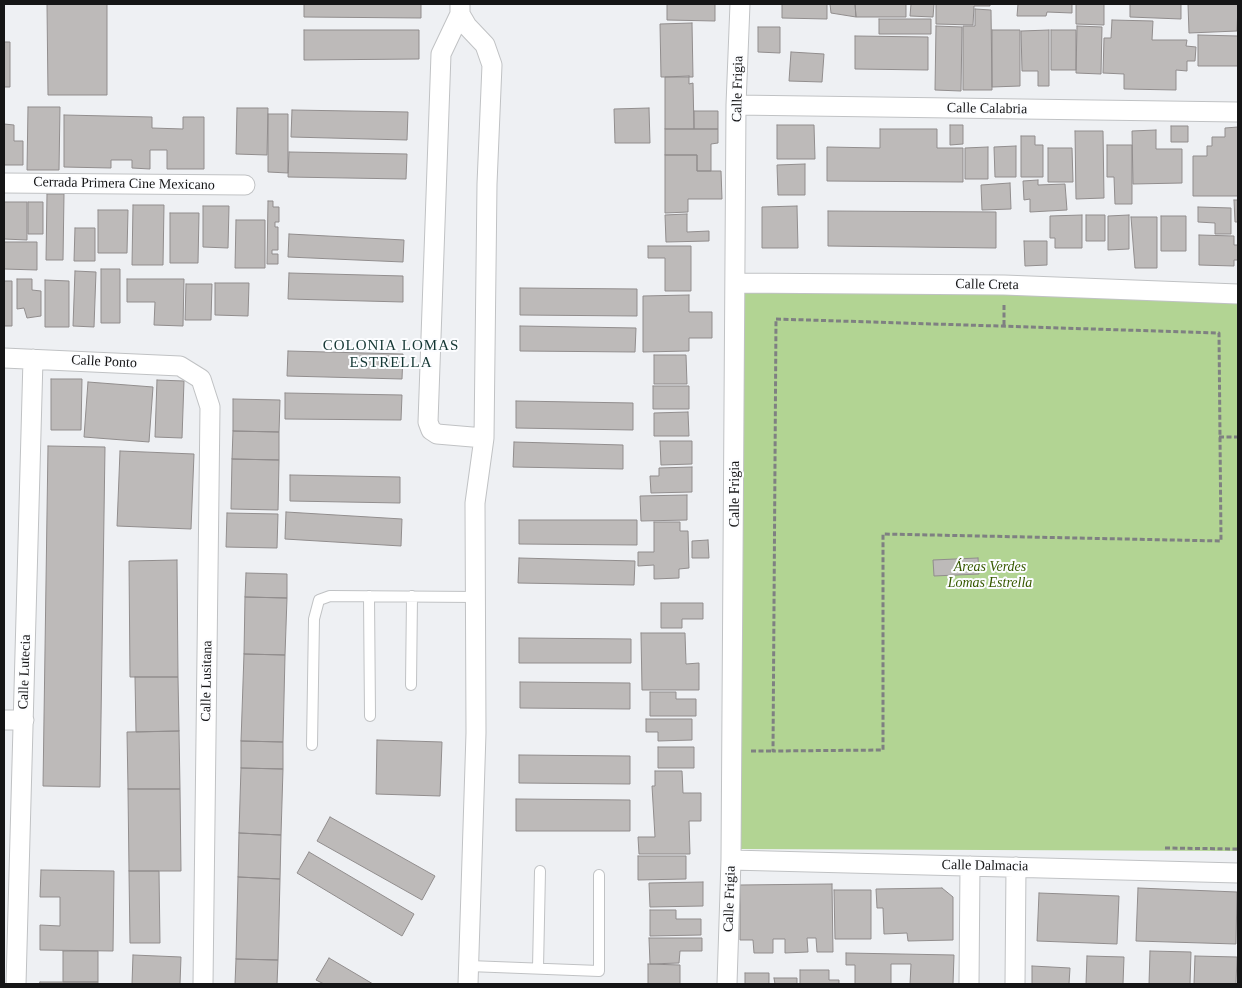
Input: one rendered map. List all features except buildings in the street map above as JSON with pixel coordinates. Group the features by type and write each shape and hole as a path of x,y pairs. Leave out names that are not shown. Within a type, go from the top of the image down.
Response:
{"street":[{"name":"Calle Frigia","path":"727,984 731,860 736,105 740,4"},
{"path":"460,9 449,34 441,62 428,422 431,430 437,434 484,438"},
{"path":"460,9 467,26 485,45 492,66 487,184 484,438 475,503 477,597 476,733 469,975"},
{"name":"Calle Calabria","path":"736,105 1238,112"},
{"name":"Cerrada Primera Cine Mexicano","path":"4,183 245,185"},
{"name":"Calle Creta","path":"736,283 1004,285 1238,294"},
{"name":"Calle Ponto","path":"4,358 180,366 201,379"},
{"name":"Calle Lutecia","path":"16,984 34,359"},
{"name":"Calle Lusitana","path":"201,379 210,407 204,984"},
{"path":"4,720 24,720"},
{"name":"Calle Dalmacia","path":"731,860 1238,873"},
{"path":"969,984 970,866"},
{"path":"1015,984 1016,867"}],"lane":[{"path":"312,745 314,619 319,600 330,596 477,597"},
{"path":"369,596 370,716"},
{"path":"411,685 412,596"},
{"path":"538,968 540,871"},
{"path":"469,975 538,968 599,971 599,875"}],"path":[{"path":"776,320 1219,333 1219,437 1220,541 883,534 883,750 773,751 776,320"},
{"path":"1219,437 1238,437"},
{"path":"1160,848 1238,849"}],"green space":[{"name":"Áreas Verdes Lomas Estrella","path":"742,288 1003,293 1238,302 1238,851 740,849"}],"district":[{"name":"COLONIA LOMAS ESTRELLA","path":"391,354"}]}
